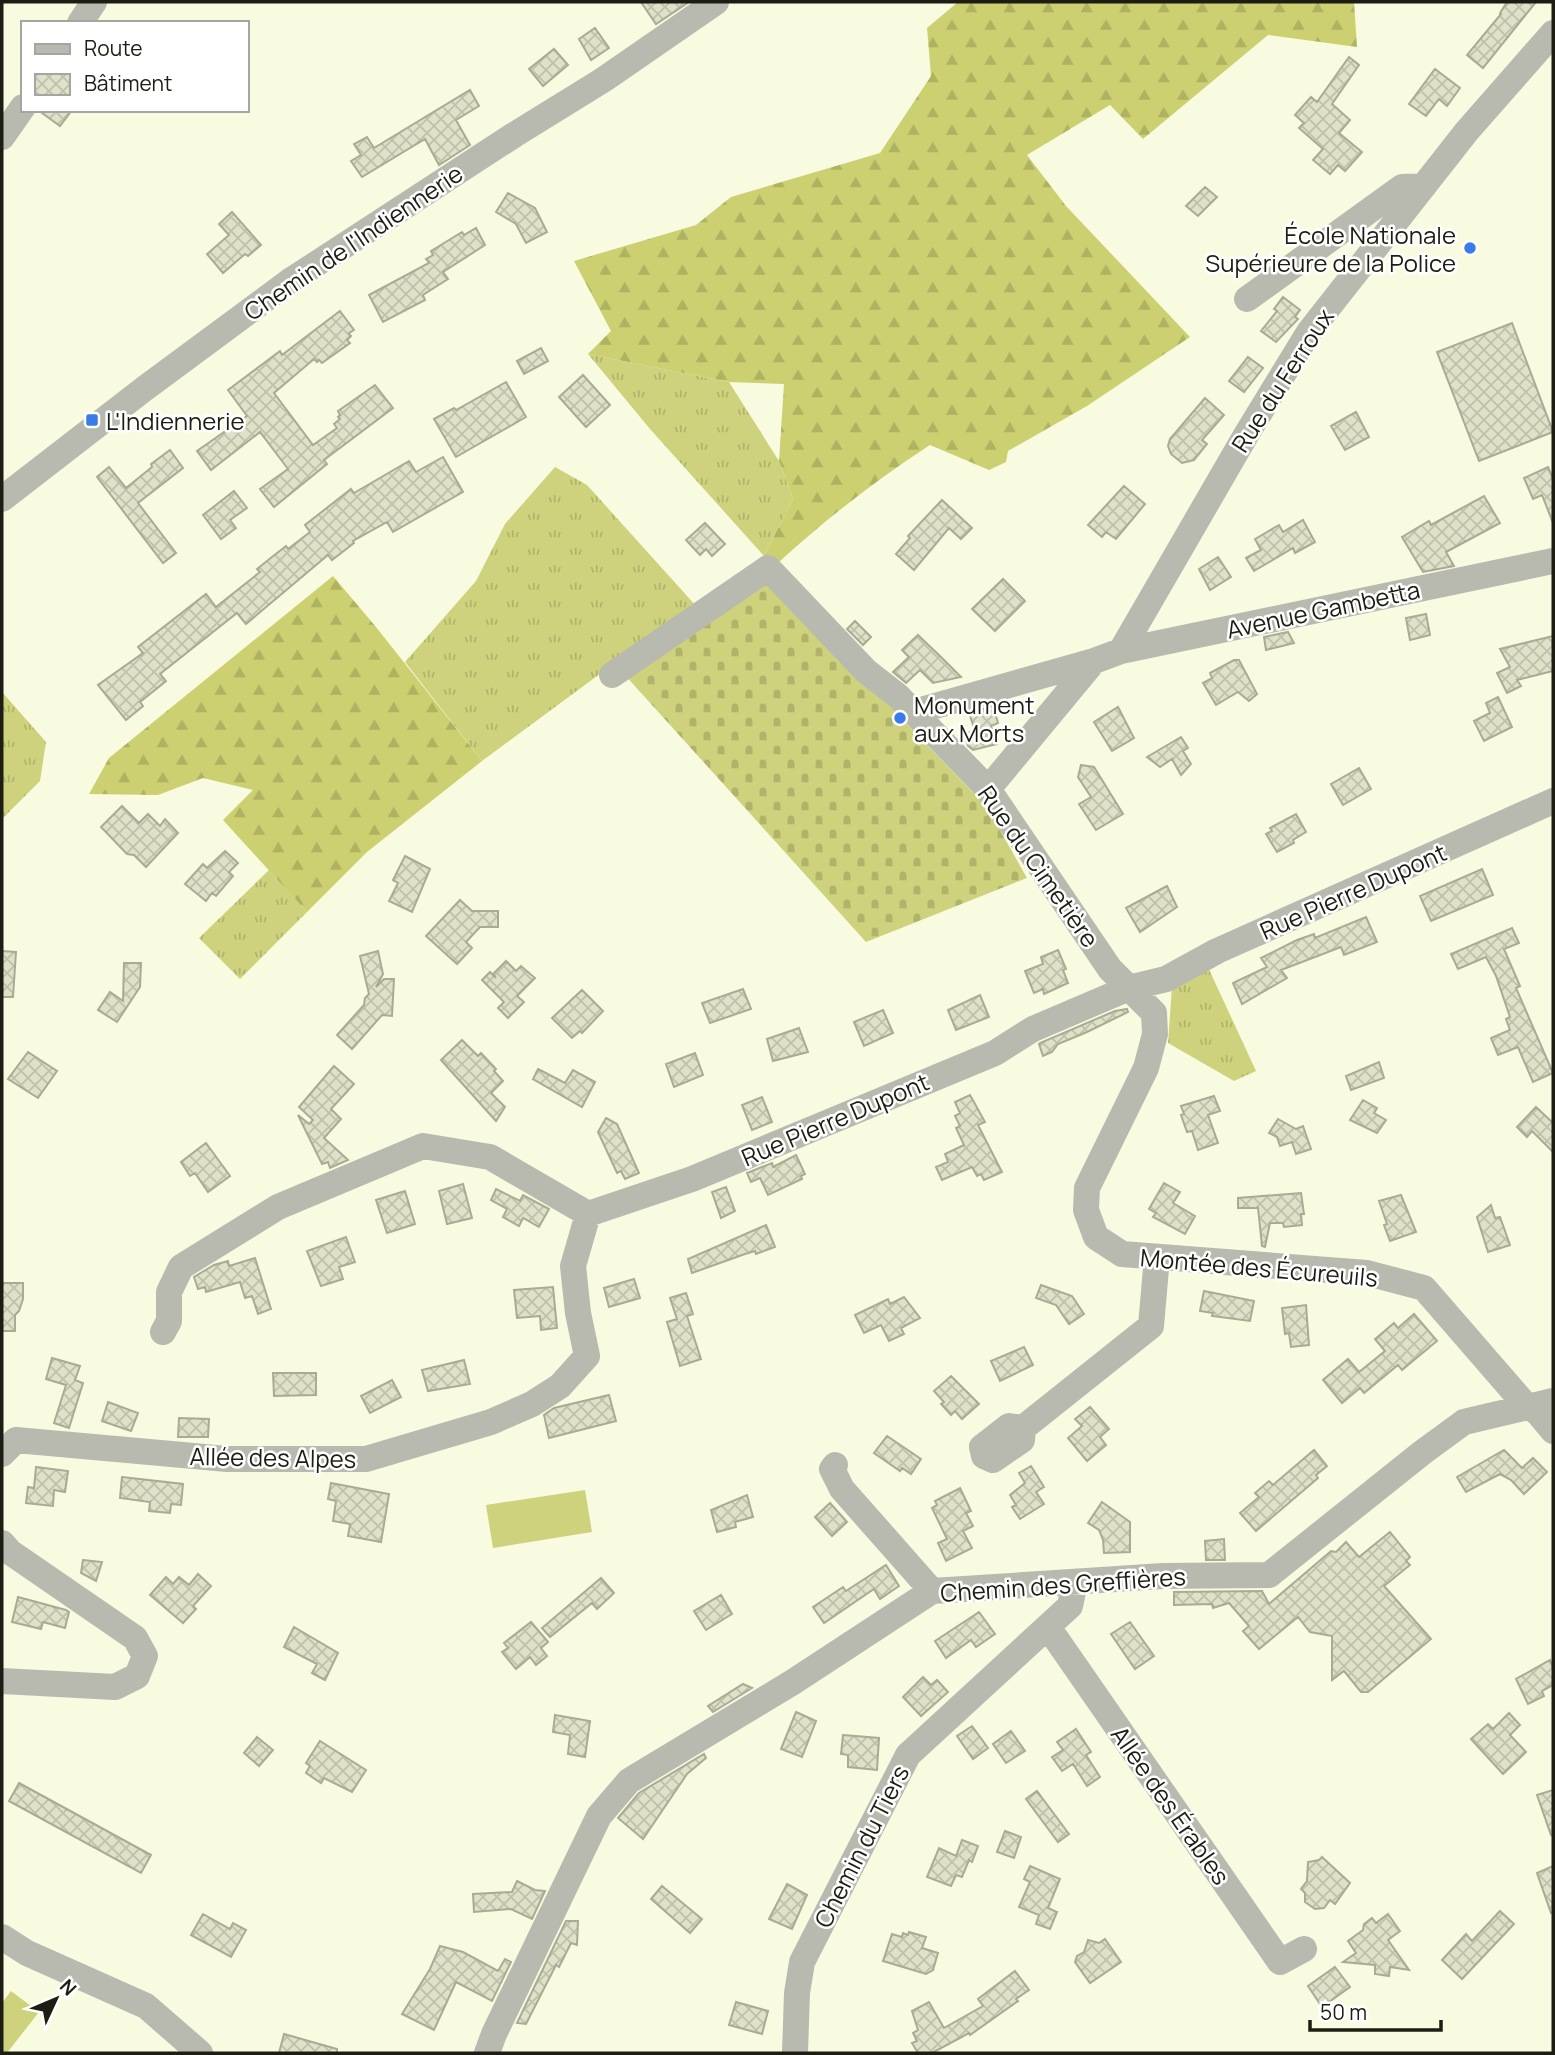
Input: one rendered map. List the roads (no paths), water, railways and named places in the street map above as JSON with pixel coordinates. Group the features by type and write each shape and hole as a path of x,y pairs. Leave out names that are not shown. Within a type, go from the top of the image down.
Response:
{"street":[{"path":"81,21 94,2"},
{"name":"Chemin de l'Indiennerie","path":"2,499 290,281 603,80 716,2"},
{"name":"Rue du Ferroux","path":"1121,650 1309,332 1467,131 1553,33"},
{"path":"2,137 21,110"},
{"path":"1247,299 1402,187 1424,186"},
{"name":"Avenue Gambetta","path":"914,712 1094,661 1121,650 1553,561"},
{"name":"Rue du Cimetière","path":"612,675 768,568 866,671 892,690 988,789 1110,969 1129,988"},
{"name":"Avenue Gambetta","path":"988,789 1094,661"},
{"name":"Rue Pierre Dupont","path":"589,1214 692,1179 995,1053 1033,1029 1129,988 1166,979 1217,951 1553,801"},
{"name":"Montée des Écureuils","path":"1129,988 1154,1013 1155,1034 1146,1068 1087,1188 1086,1210 1096,1237 1122,1254 1367,1273 1424,1288 1521,1401 1542,1404 1553,1431"},
{"path":"163,1332 169,1321 169,1292 181,1267 278,1207 423,1146 490,1157 589,1214"},
{"name":"Allée des Alpes","path":"2,1454 16,1440 227,1459 366,1460 491,1422 532,1404 560,1386 587,1356 578,1313 573,1266 589,1214"},
{"path":"1023,1428 1151,1326 1157,1257"},
{"name":"Chemin des Greffières","path":"487,2053 499,2022 599,1816 629,1781 793,1682 932,1591 1163,1576 1269,1575 1464,1422 1542,1404"},
{"path":"835,1465 832,1469 842,1489 932,1591"},
{"path":"2,1543 10,1552 135,1638 145,1656 137,1676 115,1687 2,1681"},
{"name":"Chemin du Tiers","path":"795,2053 797,1993 802,1962 908,1755 1070,1606 1075,1582"},
{"name":"Allée des Érables","path":"1048,1627 1280,1962 1304,1950"},
{"path":"2,1937 27,1953 146,2006 200,2053"}],"place":[{"name":"École Nationale Supérieure de la Police","path":"1470,248"},
{"name":"L'Indiennerie","path":"92,420"},
{"name":"Monument aux Morts","path":"900,718"}]}
